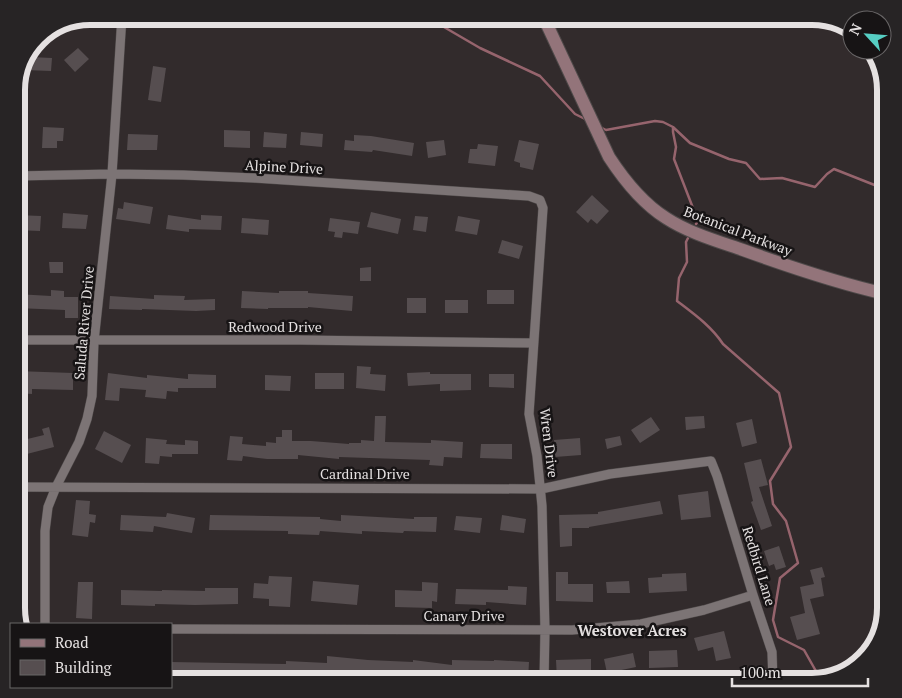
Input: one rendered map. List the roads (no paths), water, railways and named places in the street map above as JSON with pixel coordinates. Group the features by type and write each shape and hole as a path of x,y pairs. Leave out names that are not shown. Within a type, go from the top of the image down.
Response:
{"street":[{"name":"Saluda River Drive","path":"45,623 45,531 48,507 79,442 87,420 92,396 94,341 112,174 121,25"},
{"name":"Botanical Parkway","path":"547,25 586,110 614,164 634,190 656,211 674,223 704,236 815,275 877,292"},
{"name":"Alpine Drive","path":"25,176 112,174 254,178 529,196 540,200 543,208"},
{"name":"Wren Drive","path":"543,208 529,414 541,489 544,673"},
{"name":"Redwood Drive","path":"25,340 300,340 533,343"},
{"name":"Cardinal Drive","path":"25,487 541,489 610,474 711,461"},
{"name":"Redbird Lane","path":"711,461 772,652 773,673"},
{"name":"Canary Drive","path":"172,629 572,630 641,624 704,610 753,595"}],"waterway":[{"path":"440,25 480,48 540,76 575,114 587,120"},
{"path":"600,127 606,130 655,121 663,122 673,127 690,143 729,159 746,163 760,179 782,178 815,187 834,169 877,186"},
{"path":"673,127 676,147 674,159 698,221 696,224"},
{"path":"688,238 686,242 687,262 679,278 677,301 702,321 723,344 779,393 791,447 770,481 773,504 786,521 798,563 780,578 773,620 778,637 804,650 817,673"}],"district":[{"name":"Westover Acres","path":"632,631"}]}
